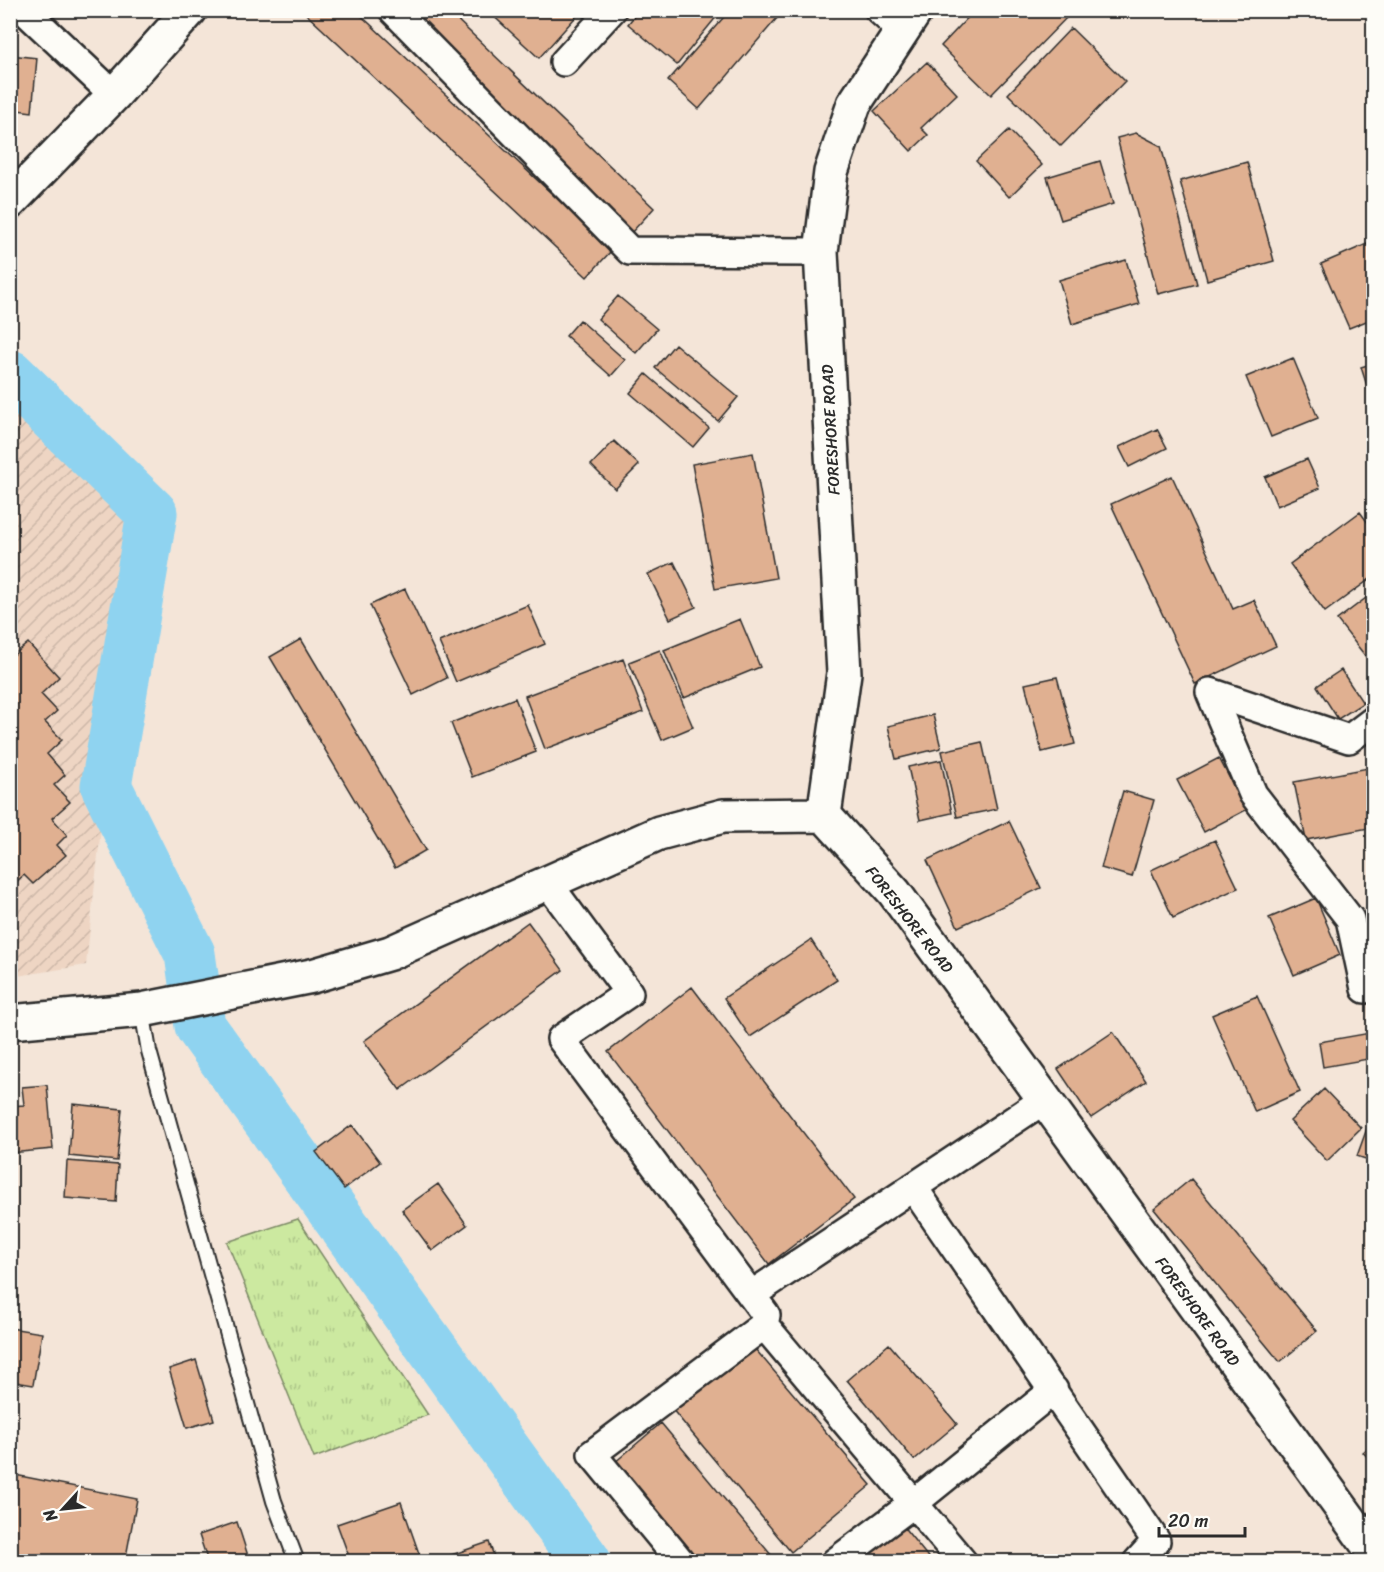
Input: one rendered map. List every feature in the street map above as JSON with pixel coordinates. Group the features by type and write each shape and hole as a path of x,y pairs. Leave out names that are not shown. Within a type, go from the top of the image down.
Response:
{"main road":[{"path":"10,202 114,95 190,10"},
{"name":"FORESHORE ROAD","path":"899,17 854,104 831,172 821,252 844,673 824,815 894,892 1374,1553"},
{"path":"10,1022 155,1008 312,976 390,953 659,833 723,816 824,815"}],"street":[{"path":"24,10 114,95"},
{"path":"393,10 630,251 821,252"},
{"path":"564,62 612,10"},
{"path":"1365,989 1350,919 1253,794 1210,692 1349,739 1374,720"},
{"path":"547,882 628,993 561,1039 766,1315 764,1325 592,1454 681,1562"},
{"path":"751,1295 1044,1100"},
{"path":"913,1187 1156,1541 1137,1562"},
{"path":"764,1325 963,1562"},
{"path":"835,1562 914,1503 1054,1390"}],"lane":[{"path":"155,1008 149,1051 271,1490 297,1562"}],"shaded area":[{"path":"10,392 135,518 86,965 11,977"}],"green space":[{"path":"298,1219 428,1415 314,1458 227,1242"}],"building":[{"path":"308,10 355,10 612,250 587,277 305,13"},
{"path":"399,10 447,10 654,208 631,233"},
{"path":"487,10 582,10 539,58"},
{"path":"639,10 722,10 677,65 628,24"},
{"path":"730,10 784,10 699,109 668,81"},
{"path":"975,10 1069,10 1071,13 991,95 941,46"},
{"path":"1071,28 1125,81 1061,146 1008,94"},
{"path":"10,55 37,58 32,112 10,109"},
{"path":"927,62 957,94 921,128 928,135 911,151 874,111"},
{"path":"1009,130 1042,165 1009,197 976,161"},
{"path":"1136,133 1161,146 1197,284 1158,294 1117,138"},
{"path":"1100,161 1113,204 1061,220 1047,177"},
{"path":"1247,162 1274,261 1207,280 1180,181"},
{"path":"1374,241 1374,318 1349,328 1321,264"},
{"path":"1126,260 1139,304 1072,324 1059,280"},
{"path":"618,296 657,329 636,353 598,319"},
{"path":"580,320 625,360 611,376 566,336"},
{"path":"675,344 738,397 718,421 655,368"},
{"path":"1293,358 1318,418 1271,437 1246,377"},
{"path":"1374,363 1374,408 1361,367"},
{"path":"646,374 709,428 693,447 630,393"},
{"path":"1157,429 1167,448 1129,467 1119,447"},
{"path":"614,441 639,465 615,489 591,465"},
{"path":"753,453 776,578 715,589 692,464"},
{"path":"1307,459 1320,488 1277,506 1265,477"},
{"path":"1172,476 1233,609 1254,600 1276,646 1195,684 1111,504"},
{"path":"1360,512 1374,531 1374,576 1325,612 1290,564"},
{"path":"674,562 696,607 670,619 648,574"},
{"path":"405,589 447,678 413,695 370,605"},
{"path":"1374,592 1374,667 1337,620"},
{"path":"528,605 545,644 456,682 439,642"},
{"path":"740,619 760,667 684,698 664,650"},
{"path":"301,639 426,850 395,868 270,657"},
{"path":"28,643 59,677 41,694 57,711 45,722 62,740 47,754 65,775 54,785 70,802 52,818 67,835 57,845 66,855 33,884 24,875 10,887 10,658"},
{"path":"660,650 693,727 662,740 629,662"},
{"path":"623,659 643,712 545,749 525,696"},
{"path":"1341,670 1363,703 1338,719 1317,686"},
{"path":"1057,677 1075,744 1042,752 1025,684"},
{"path":"515,698 536,752 472,777 451,723"},
{"path":"933,715 941,748 896,759 888,726"},
{"path":"982,742 997,809 957,817 942,751"},
{"path":"1219,758 1246,810 1204,832 1177,780"},
{"path":"941,760 952,813 920,820 908,767"},
{"path":"1368,768 1374,796 1374,827 1306,840 1294,782"},
{"path":"1123,791 1154,800 1132,877 1101,868"},
{"path":"1009,821 1041,888 958,927 927,860"},
{"path":"1215,840 1238,888 1173,918 1151,870"},
{"path":"1316,898 1340,955 1294,975 1269,918"},
{"path":"528,922 563,970 400,1090 364,1041"},
{"path":"811,940 837,980 750,1037 724,998"},
{"path":"692,987 854,1199 769,1264 608,1052"},
{"path":"1257,996 1300,1092 1255,1112 1212,1015"},
{"path":"1113,1032 1146,1081 1091,1118 1058,1069"},
{"path":"1370,1033 1374,1058 1323,1067 1319,1042"},
{"path":"47,1085 53,1149 10,1153 10,1106 24,1105 22,1087"},
{"path":"1324,1089 1361,1128 1327,1161 1290,1121"},
{"path":"73,1104 122,1109 117,1161 69,1156"},
{"path":"1374,1109 1374,1162 1357,1156"},
{"path":"352,1125 380,1162 344,1189 316,1152"},
{"path":"67,1161 118,1165 116,1202 65,1198"},
{"path":"1191,1179 1317,1331 1280,1362 1154,1209"},
{"path":"438,1184 467,1225 432,1251 402,1210"},
{"path":"10,1328 42,1333 33,1385 10,1381"},
{"path":"750,1343 871,1485 791,1552 672,1409"},
{"path":"889,1344 957,1424 914,1460 847,1380"},
{"path":"196,1360 214,1420 187,1428 169,1369"},
{"path":"661,1423 777,1562 696,1562 614,1463"},
{"path":"1374,1443 1374,1465 1363,1452"},
{"path":"10,1474 137,1499 125,1562 10,1562"},
{"path":"401,1502 422,1562 351,1562 337,1524"},
{"path":"237,1522 250,1562 208,1562 199,1535"},
{"path":"902,1525 932,1562 859,1562"},
{"path":"489,1542 496,1562 438,1562 437,1560"}],"waterway":[{"path":"10,375 152,513 106,786 190,954 200,1026 586,1562"}]}
